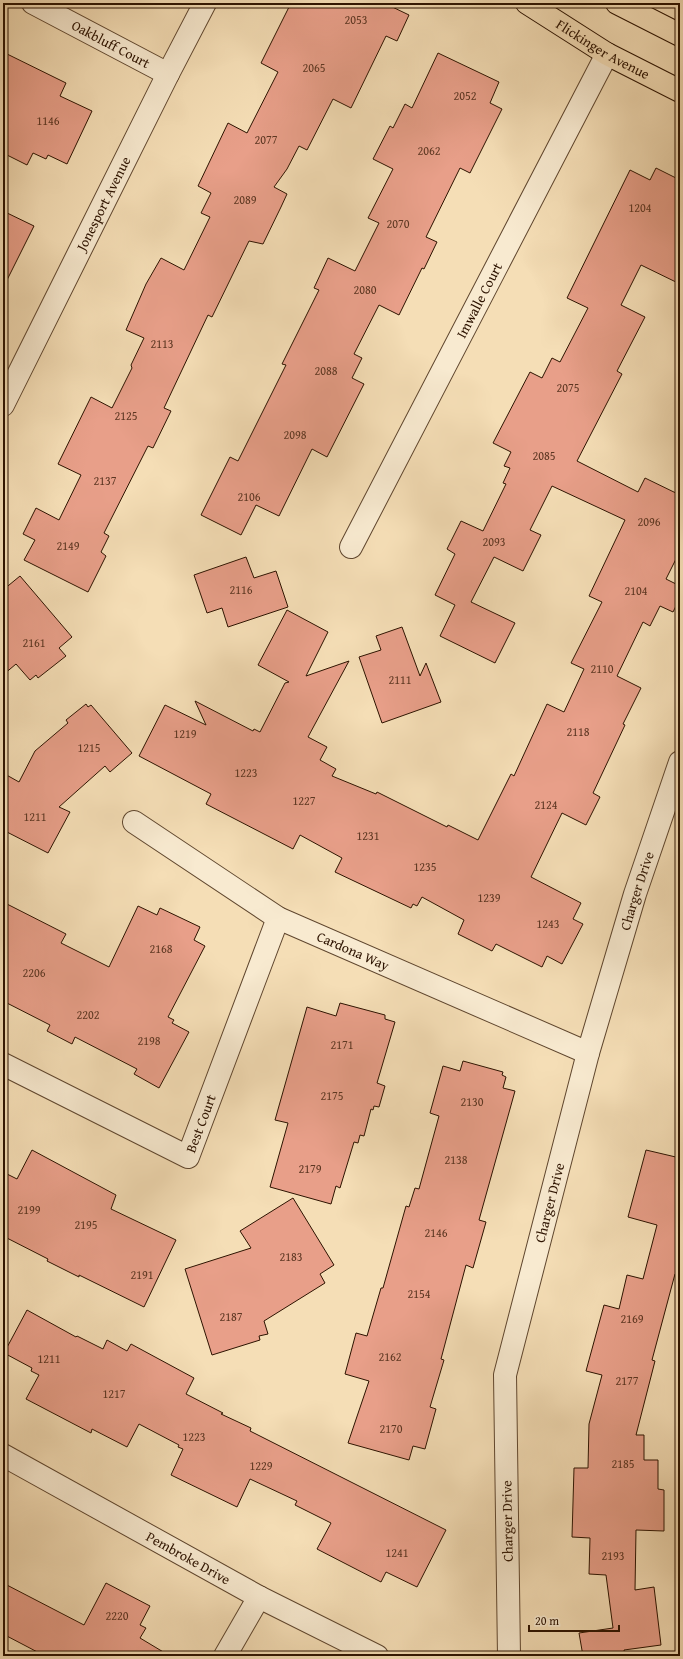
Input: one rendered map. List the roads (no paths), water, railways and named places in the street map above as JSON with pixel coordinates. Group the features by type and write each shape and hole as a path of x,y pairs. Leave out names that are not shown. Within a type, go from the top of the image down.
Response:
{"main road":[{"name":"Flickinger Avenue","path":"527,3 607,54 680,92"},
{"path":"617,3 680,35"}],"street":[{"name":"Oakbluff Court","path":"33,3 168,74"},
{"name":"Jonesport Avenue","path":"3,405 10,374 205,3"},
{"name":"Imwalle Court","path":"351,547 607,54"},
{"name":"Charger Drive","path":"509,1656 505,1375 588,1053 635,894 680,762"},
{"name":"Cardona Way","path":"134,822 278,918 588,1053"},
{"name":"Best Court","path":"3,1064 188,1157 278,918"},
{"name":"Pembroke Drive","path":"3,1455 259,1597 377,1656"},
{"path":"225,1656 259,1597"}]}
